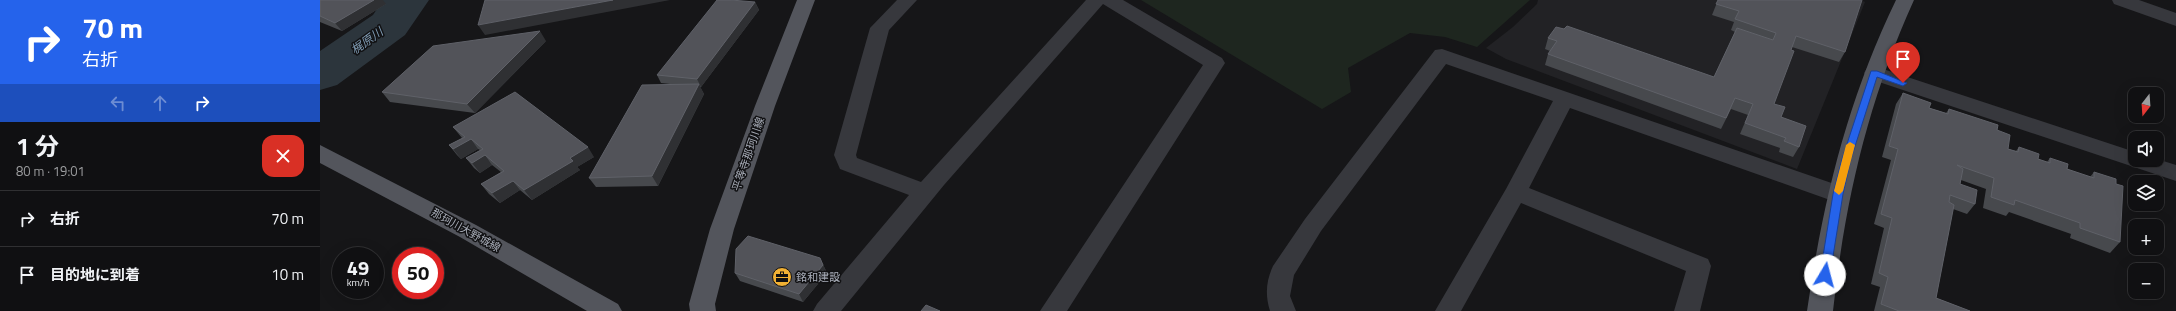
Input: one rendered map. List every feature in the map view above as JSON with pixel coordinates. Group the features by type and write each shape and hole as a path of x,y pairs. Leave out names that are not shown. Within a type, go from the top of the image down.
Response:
{"main road":[{"name":"平等寺那珂川線","path":"703,311 702,304 722,229 765,106 806,0"},
{"path":"1820,311 1838,194 1849,151 1874,73 1891,28 1905,0"},
{"name":"那珂川大野城線","path":"320,153 468,231 609,311"}],"street":[{"path":"908,0 880,28 845,155 848,163 925,192"},
{"path":"826,311 925,192 1096,0"},
{"path":"1052,311 1215,63 1109,0"},
{"path":"2121,0 2176,20"},
{"path":"1283,311 1278,296 1282,273 1313,225 1442,55 1838,194"},
{"path":"1874,73 2128,158"},
{"path":"1450,311 1516,192 1565,98"},
{"path":"2157,167 2176,173"},
{"path":"1516,192 1700,266 1687,311"}],"shaded area":[{"path":"1141,0 1530,0 1477,47 1445,37 1410,33 1348,68 1351,92 1322,109"},
{"path":"1538,0 1861,0 1865,2 1797,169 1506,59 1486,48 1513,27 1537,4"}],"building":[{"path":"320,0 374,0 335,23 320,16"},
{"path":"485,0 613,0 478,25"},
{"path":"717,0 755,2 697,79 657,75"},
{"path":"1718,0 1862,0 1845,52 1796,36 1791,50 1794,51 1774,104 1785,107 1781,117 1806,126 1799,147 1784,141 1786,138 1745,123 1753,104 1735,98 1726,118 1548,54 1557,41 1548,38 1556,27 1564,29 1567,26 1714,77 1737,28 1773,40 1776,33 1735,19 1739,11 1716,4"},
{"path":"540,31 467,104 382,92 433,46"},
{"path":"699,84 652,176 589,178 642,85"},
{"path":"515,92 588,147 570,158 573,161 524,190 513,181 492,193 481,184 504,171 485,155 472,163 466,158 483,149 471,139 453,149 449,145 465,137 453,127"},
{"path":"1903,93 1931,103 1929,108 1948,114 1949,109 1998,125 1997,130 2010,135 2008,149 2018,152 2019,147 2039,154 2038,159 2050,163 2050,158 2068,164 2067,169 2094,178 2094,172 2116,179 2116,184 2123,186 2120,242 2080,228 2080,223 2015,200 2014,205 1991,197 1994,178 1957,165 1963,169 1960,184 1977,190 1975,204 1950,195 1949,202 1954,205 1936,298 1970,311 1899,311 1881,304 1888,277 1879,273 1892,218 1881,214 1898,149 1889,146"},
{"name":"銘和建設","path":"748,236 820,258 823,265 799,294 735,273 736,249"},
{"path":"926,305 940,311 921,311"}],"waterway":[{"name":"梶原川","path":"320,74 389,25 406,0"}],"slow traffic":[{"path":"1839,191 1850,145"}],"place":[{"name":"銘和建設","path":"782,277"}],"route":[{"path":"1825,275 1831,232 1846,159 1874,73 1903,83"}]}
